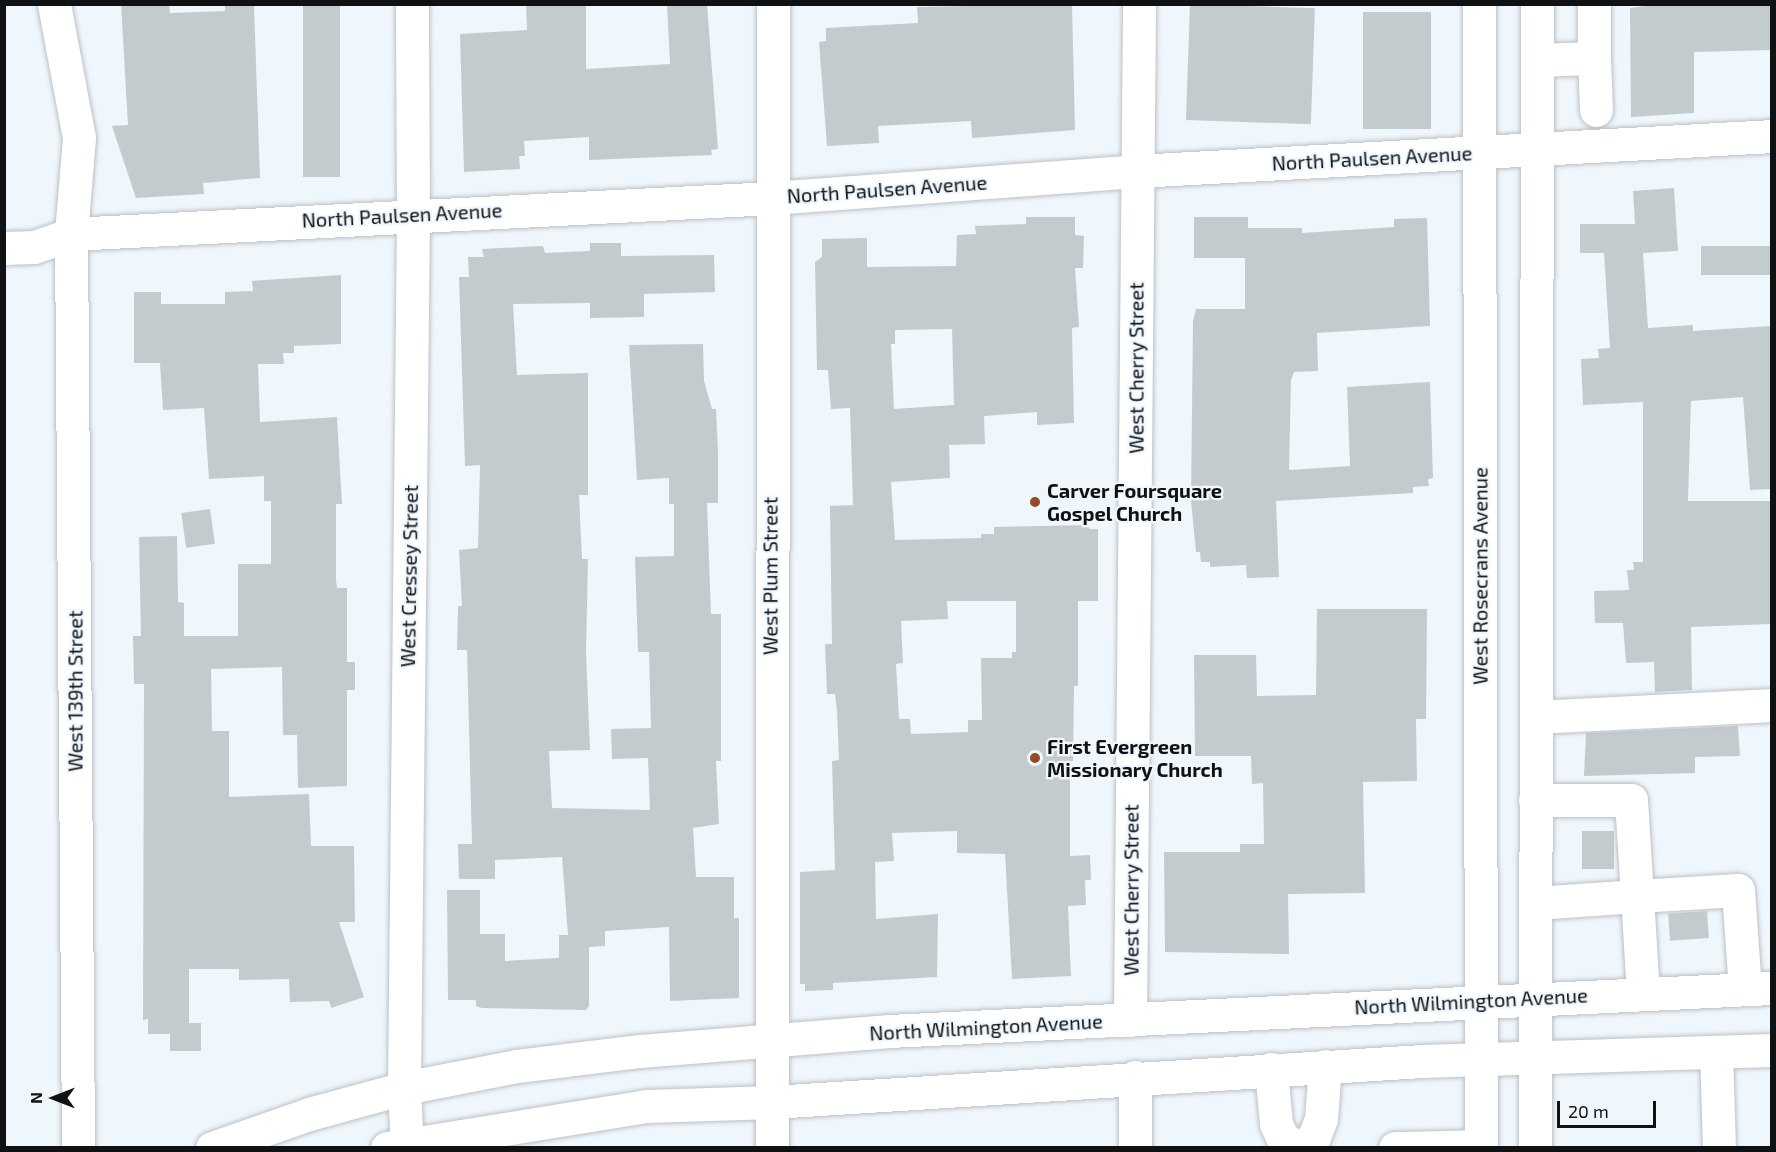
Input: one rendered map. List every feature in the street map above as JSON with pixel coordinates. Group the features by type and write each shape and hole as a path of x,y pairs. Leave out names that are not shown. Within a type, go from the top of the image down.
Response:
{"street":[{"name":"West 139th Street","path":"54,4 79,138 71,234 78,1148"},
{"name":"West Cressey Street","path":"401,1146 404,1088 414,214 412,4"},
{"name":"West Plum Street","path":"772,1148 770,1040 773,4"},
{"name":"West Cherry Street","path":"1130,1020 1139,4"},
{"name":"West Rosecrans Avenue","path":"1479,4 1481,1147"},
{"path":"1535,1148 1537,4"},
{"path":"1593,4 1596,110"},
{"path":"1537,60 1594,58"},
{"name":"North Paulsen Avenue","path":"4,248 34,247 71,234 414,214 771,198 1137,171 1772,136"},
{"path":"1536,717 1772,705"},
{"path":"1535,800 1631,800 1643,993"},
{"path":"1534,903 1738,890 1758,988"},
{"name":"North Wilmington Avenue","path":"212,1148 309,1114 404,1088 517,1066 770,1040 1479,1000 1758,988"},
{"path":"401,1146 647,1106 771,1102 1325,1066 1772,1050"},
{"path":"1716,1052 1719,1148"},
{"path":"1301,1148 1314,1137 1321,1119 1325,1066"},
{"path":"1271,1069 1276,1124 1282,1137 1296,1148"},
{"path":"1134,1077 1136,1148"},
{"path":"1395,1148 1481,1147"}],"building":[{"path":"121,4 169,4 170,13 225,11 225,6 254,6 260,178 203,183 204,194 136,198 112,126 128,125"},
{"path":"303,4 340,4 340,177 303,177"},
{"path":"526,4 586,4 586,69 670,64 667,4 707,4 718,149 711,150 712,155 589,160 589,137 524,141 525,156 519,156 520,169 464,172 460,34 527,30"},
{"path":"1072,4 1075,130 972,138 971,121 878,126 879,143 827,146 819,42 826,41 826,28 918,23 917,7"},
{"path":"1190,4 1315,8 1311,124 1186,120"},
{"path":"1660,4 1772,4 1772,50 1694,52 1694,113 1631,117 1630,8"},
{"path":"1363,12 1431,12 1431,129 1363,129"},
{"path":"1674,188 1678,251 1643,253 1648,328 1693,325 1693,331 1772,326 1772,489 1750,490 1743,397 1691,401 1688,501 1772,501 1772,624 1691,627 1692,690 1655,692 1654,662 1626,663 1623,623 1595,623 1594,591 1629,590 1627,570 1634,570 1633,562 1643,562 1643,402 1583,405 1581,359 1599,358 1598,349 1610,348 1604,253 1580,253 1580,224 1635,224 1633,191"},
{"path":"1026,217 1075,217 1075,235 1084,236 1083,268 1075,268 1079,327 1072,328 1074,423 1037,425 1037,412 984,416 985,444 949,445 950,478 891,482 895,540 981,538 981,534 994,534 994,527 1089,525 1089,529 1098,529 1098,601 1078,601 1078,686 1074,686 1073,761 1070,761 1070,856 1090,855 1091,880 1085,880 1086,905 1068,906 1071,976 1012,979 1005,854 957,853 957,831 892,833 894,861 875,862 876,919 938,914 937,977 833,983 833,990 805,991 805,984 800,984 800,872 835,870 832,761 839,760 837,710 835,694 827,694 825,644 832,644 830,506 853,505 850,408 831,409 828,370 817,370 815,262 822,257 822,239 867,238 867,267 956,266 957,235 976,234 975,226 1026,224","holes":["952,329 954,405 894,409 891,344 895,344 895,330","947,601 1016,601 1016,652 1012,652 1012,658 981,658 982,720 968,720 968,732 911,734 910,719 899,719 896,664 903,663 901,621 948,619"]},
{"path":"1194,217 1248,217 1248,228 1302,228 1302,233 1394,227 1394,219 1427,218 1430,326 1317,333 1318,371 1294,372 1291,380 1289,470 1350,466 1347,387 1430,382 1433,478 1428,479 1429,486 1413,487 1413,493 1276,501 1279,577 1247,578 1246,565 1210,567 1210,562 1201,562 1200,552 1196,552 1191,501 1193,321 1196,309 1245,309 1245,258 1194,258"},
{"path":"590,243 621,243 621,256 714,255 715,292 644,294 644,317 590,318 590,303 513,304 517,375 588,373 588,495 579,495 582,559 588,559 586,653 590,750 549,751 552,808 650,810 648,758 612,759 611,729 651,728 649,652 638,652 635,557 674,556 674,504 669,504 669,478 637,480 629,345 703,344 704,381 712,409 716,409 718,452 718,503 707,503 711,614 721,614 721,761 716,761 719,824 693,828 696,877 734,877 734,918 739,918 739,998 670,1001 669,927 605,931 605,946 589,947 589,1006 586,1010 482,1008 476,1006 476,1000 448,1000 447,890 480,890 480,934 505,934 505,961 559,958 559,935 568,935 562,857 495,860 495,879 459,879 458,844 472,844 467,650 457,650 458,606 462,606 459,550 478,548 480,465 465,466 459,277 469,277 468,257 484,257 482,249 543,246 545,253 590,251"},
{"path":"1701,246 1772,246 1772,275 1701,275"},
{"path":"341,275 341,344 294,346 294,353 283,353 284,364 258,364 260,422 337,417 342,504 336,504 336,580 337,588 347,588 347,662 355,662 355,690 347,690 347,786 298,788 297,735 283,735 282,667 211,669 212,731 229,731 229,797 309,794 311,846 354,846 355,922 339,922 364,997 331,1008 329,1001 290,1002 289,979 239,980 239,969 189,969 189,1023 201,1023 201,1051 170,1051 170,1034 148,1034 148,1019 143,1020 144,684 134,684 133,636 141,636 139,537 177,536 178,602 184,603 184,636 238,636 238,564 271,564 271,501 264,501 264,476 209,479 204,408 163,410 160,363 134,363 134,292 161,292 161,304 225,304 225,292 253,291 252,281"},
{"path":"210,509 215,544 186,548 181,513"},
{"path":"1317,609 1427,609 1426,719 1416,719 1417,781 1363,782 1365,893 1288,894 1289,954 1165,952 1164,852 1240,852 1240,844 1264,844 1263,783 1252,784 1251,756 1195,756 1194,655 1256,655 1257,696 1316,695"},
{"path":"1738,726 1740,756 1695,757 1695,773 1584,776 1586,733"},
{"path":"1582,831 1614,831 1614,869 1582,869"},
{"path":"1707,911 1709,938 1670,941 1668,914"}],"place":[{"name":"Carver Foursquare Gospel Church","path":"1035,502"},
{"name":"First Evergreen Missionary Church","path":"1035,758"}]}
